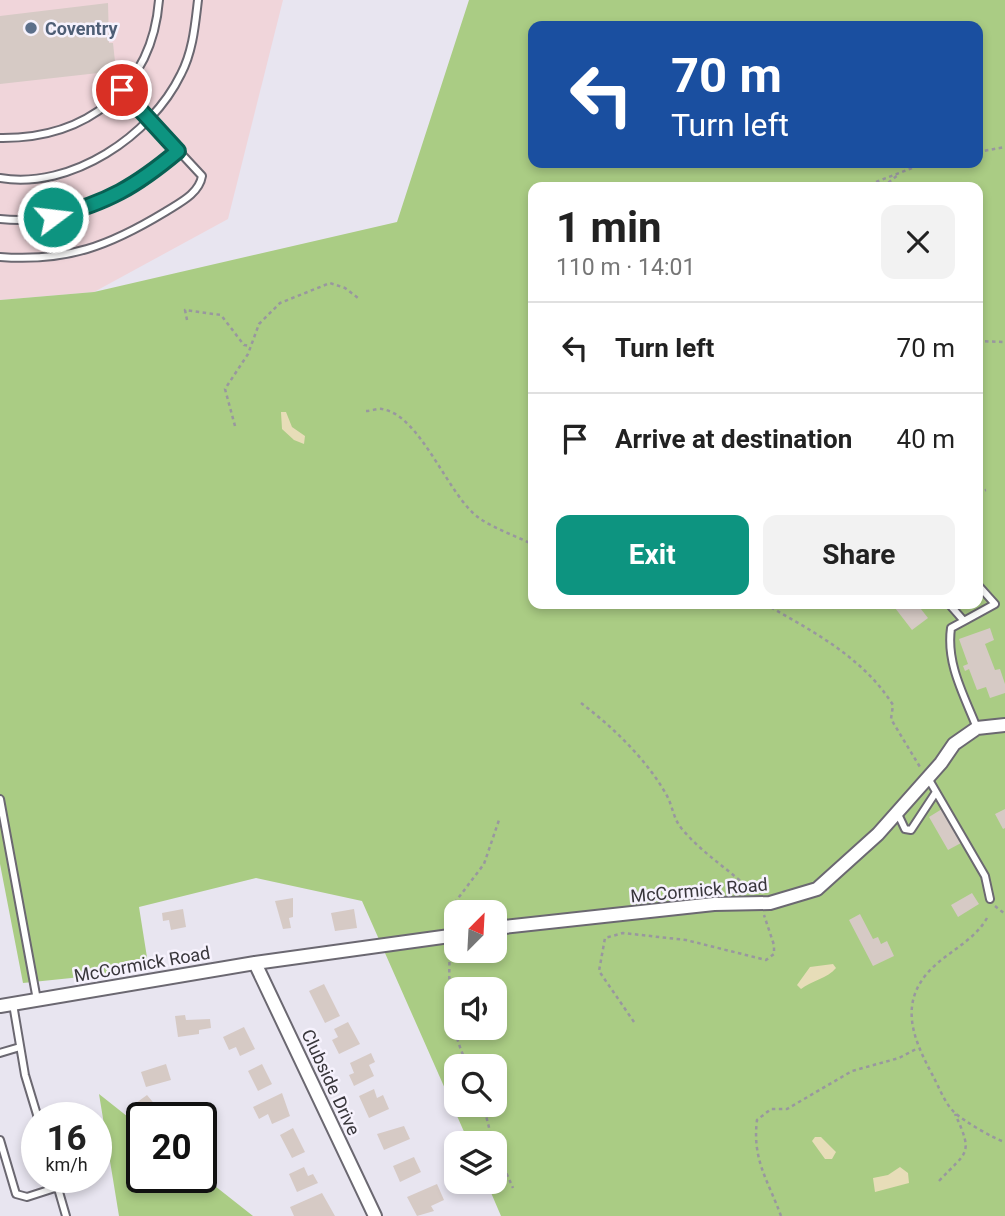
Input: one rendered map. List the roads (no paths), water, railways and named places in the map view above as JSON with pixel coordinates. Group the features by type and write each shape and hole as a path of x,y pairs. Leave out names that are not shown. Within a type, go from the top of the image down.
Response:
{"street":[{"path":"977,728 1005,725"},
{"name":"McCormick Road","path":"508,927 714,904 770,903 817,889 897,812 954,744 977,728"},
{"name":"McCormick Road","path":"6,1005 255,963 444,937"},
{"name":"Clubside Drive","path":"255,963 375,1216"}],"lane":[{"path":"0,138 28,138 69,128 98,113 122,90 151,46 159,0"},
{"path":"0,178 47,178 86,163 119,146 149,119 181,74 194,39 198,0"},
{"path":"0,257 62,255 119,239 186,199 200,185 202,176 122,90"},
{"path":"0,219 31,223 97,205 141,182 178,151"},
{"path":"977,728 954,673 948,645 951,628 995,604 983,591"},
{"path":"953,609 964,621"},
{"path":"928,778 985,876 990,899"},
{"path":"897,812 905,829 911,830 936,792"},
{"path":"0,799 37,1000"},
{"path":"6,1005 34,1102"},
{"path":"0,1053 20,1047"},
{"path":"0,1140 16,1194 27,1197 39,1193"},
{"path":"60,1193 66,1216"}],"place":[{"name":"Coventry","path":"31,28"}]}
